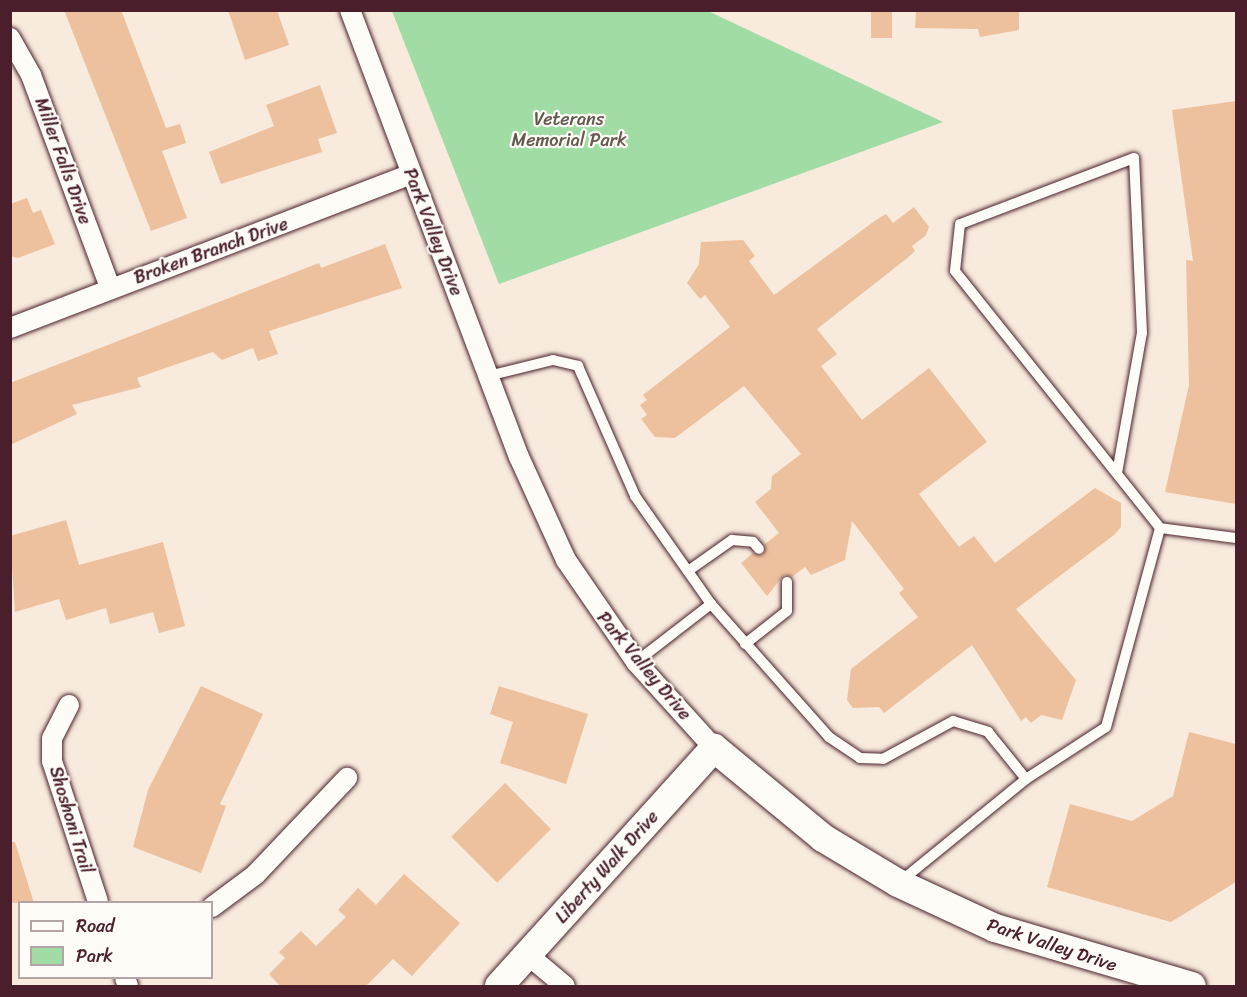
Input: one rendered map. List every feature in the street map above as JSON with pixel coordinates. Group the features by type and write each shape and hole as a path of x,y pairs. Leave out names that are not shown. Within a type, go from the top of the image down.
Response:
{"street":[{"name":"Park Valley Drive","path":"350,10 488,376 566,560 636,662 714,748 823,838 898,883 995,928 1192,987"},
{"name":"Miller Falls Drive","path":"11,40 31,75 110,287"},
{"name":"Broken Branch Drive","path":"10,328 110,287 412,174"},
{"name":"Shoshoni Trail","path":"69,705 52,738 52,761 97,901"},
{"name":"Liberty Walk Drive","path":"499,987 714,748"},
{"path":"213,906 255,875 347,778"},
{"path":"528,955 565,987"}],"lane":[{"path":"1116,473 1142,333 1134,158 960,224 956,271 1116,473 1160,528 1236,538"},
{"path":"488,376 553,360 578,366 635,496 711,604 829,737 860,758 883,759 952,721 988,732 1026,779"},
{"path":"898,883 1026,779 1106,727 1160,528"},
{"path":"688,571 732,540 753,542 759,549"},
{"path":"745,644 788,611 787,582"},
{"path":"636,662 711,604"}],"green space":[{"name":"Veterans Memorial Park","path":"392,11 708,11 943,122 499,284"}],"building":[{"path":"64,10 121,10 166,128 180,124 186,143 162,151 187,218 151,231"},
{"path":"228,10 277,10 289,45 245,60"},
{"path":"871,10 892,10 892,38 871,38"},
{"path":"916,10 1019,10 1019,30 980,37 978,29 915,28"},
{"path":"320,85 337,133 318,139 322,152 221,184 209,152 274,126 266,105"},
{"path":"1236,101 1236,504 1165,492 1189,385 1186,260 1193,261 1172,110"},
{"path":"27,198 33,213 41,210 55,244 18,258 10,256 10,204"},
{"path":"914,207 929,227 926,235 912,246 915,251 906,259 817,329 837,354 821,366 862,420 929,368 987,442 919,494 959,547 974,536 995,563 1095,488 1121,503 1121,527 1114,535 1016,609 1076,680 1062,720 1041,715 1031,723 1026,717 1021,721 972,645 884,713 879,707 853,708 847,700 851,669 918,617 899,593 904,589 852,521 845,560 811,575 805,567 792,577 784,575 767,596 741,563 753,553 763,555 765,544 779,533 755,502 771,489 772,476 801,454 744,386 675,438 655,437 641,419 647,415 640,405 647,400 643,395 730,327 705,295 700,299 687,283 699,264 701,242 743,240 755,256 749,261 774,295 876,220 886,214 893,223"},
{"path":"385,244 402,288 269,331 278,354 258,361 253,348 222,360 213,352 180,363 137,378 141,387 72,405 77,414 10,445 10,383 319,263 321,268"},
{"path":"66,520 79,565 163,542 185,626 159,633 153,612 110,624 106,608 66,620 59,599 15,612 10,536"},
{"path":"201,686 263,714 220,804 226,806 201,873 133,847 148,790"},
{"path":"499,686 588,714 566,784 500,763 513,722 490,714"},
{"path":"1189,732 1236,744 1236,882 1171,922 1047,887 1070,804 1132,821 1173,796"},
{"path":"505,783 551,829 497,883 451,837"},
{"path":"10,842 15,842 33,901 10,903"},
{"path":"404,874 460,923 412,976 393,959 365,987 281,987 269,974 285,958 279,952 301,931 316,946 346,917 338,910 358,888 376,905"}]}
